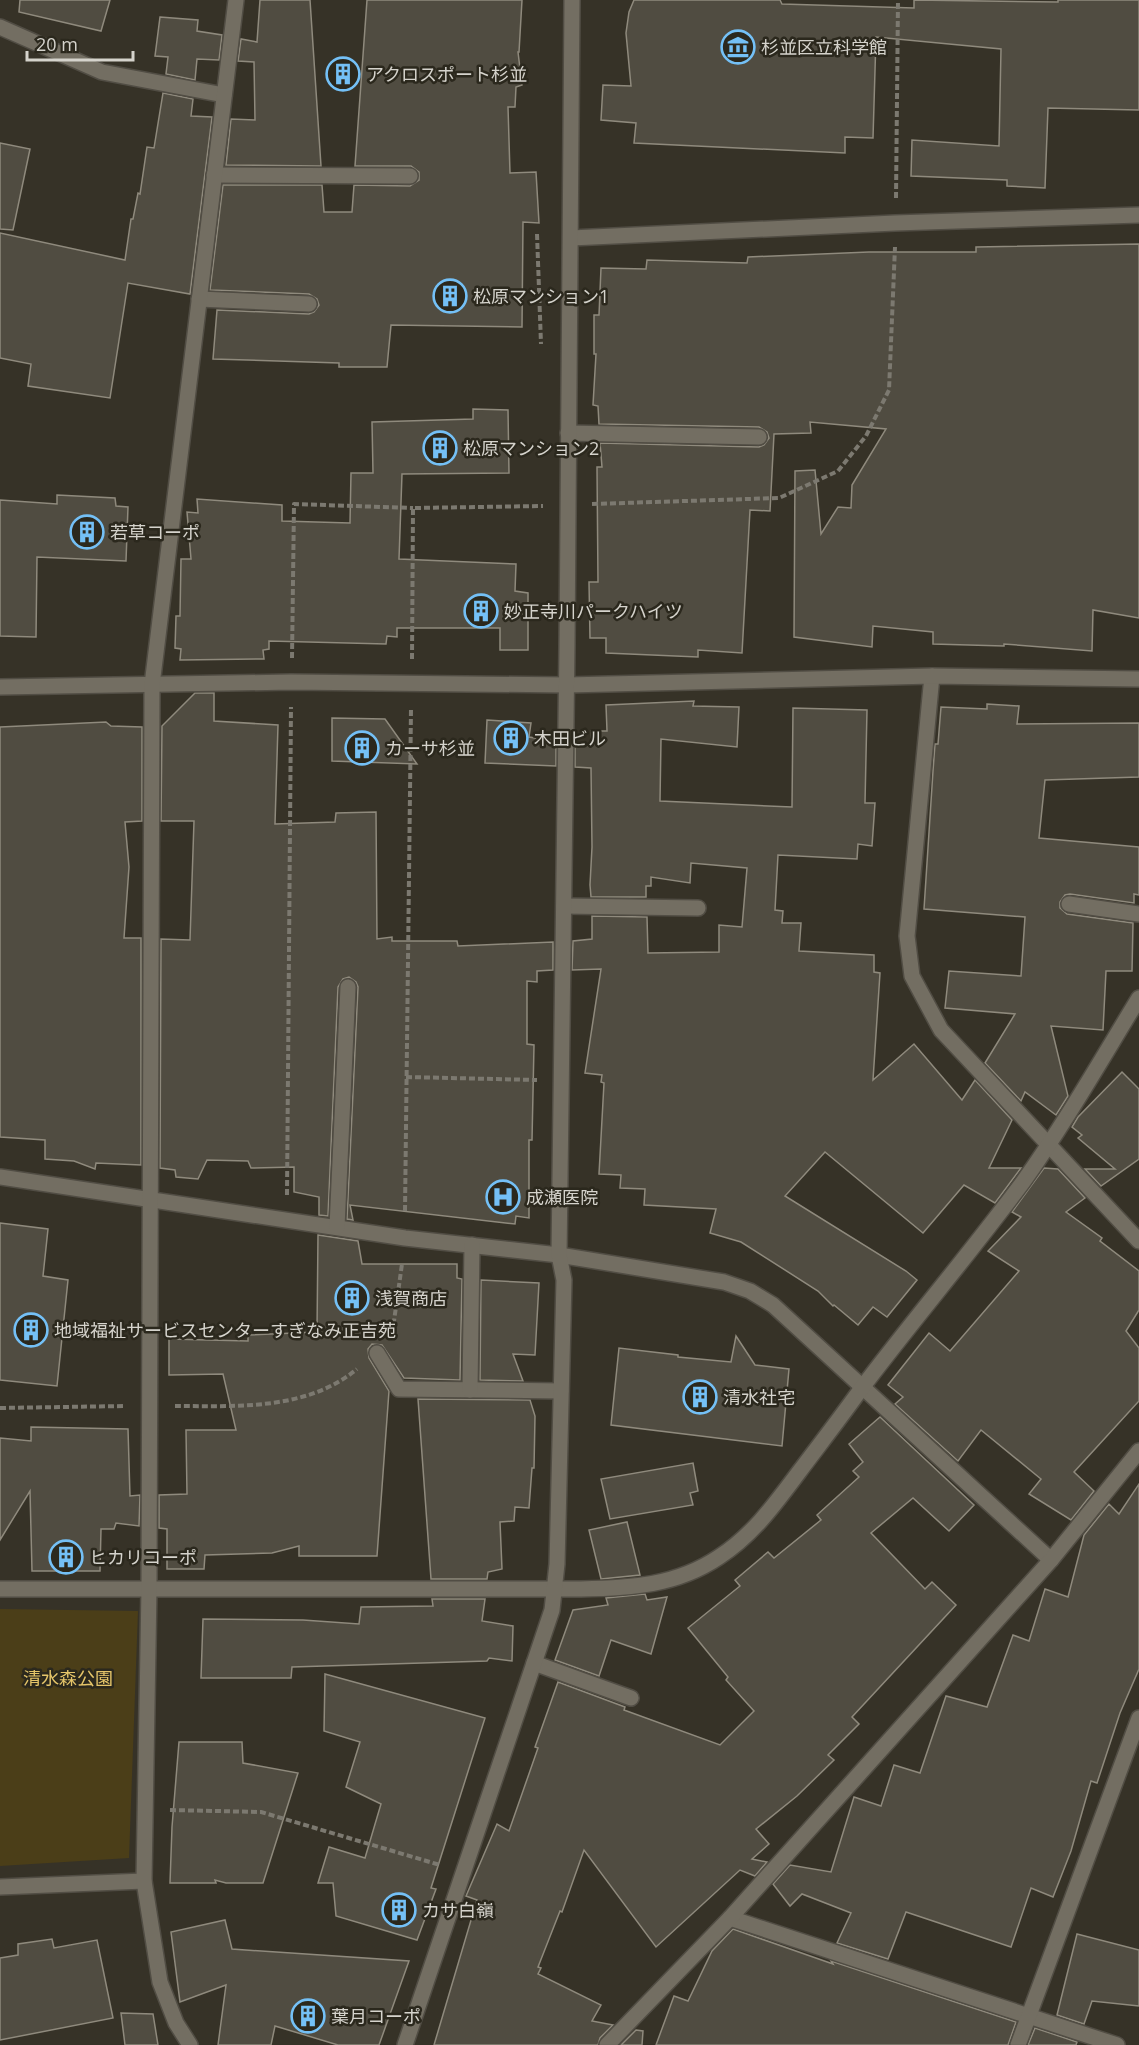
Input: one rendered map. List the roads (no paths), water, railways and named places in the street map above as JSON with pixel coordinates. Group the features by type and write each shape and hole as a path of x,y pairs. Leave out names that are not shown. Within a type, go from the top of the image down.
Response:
{"street":[{"path":"190,2045 176,2023 160,1982 144,1881 149,1588 152,685 236,0"},
{"path":"405,2045 552,1610 555,1589 564,1280 559,1255 567,685 572,0"},
{"path":"0,27 102,72 224,95"},
{"path":"214,175 410,176"},
{"path":"571,238 895,223 1139,215"},
{"path":"199,299 309,304"},
{"path":"568,434 759,437"},
{"path":"0,687 291,682 567,685 932,676 1139,679"},
{"path":"932,676 907,936 912,976 941,1030 1139,1241"},
{"path":"1069,904 1139,914"},
{"path":"564,906 698,908"},
{"path":"337,1227 348,987"},
{"path":"0,1589 629,1588 679,1578 717,1559 751,1533 776,1503 863,1386 1021,1184 1048,1146 1139,998"},
{"path":"0,1177 405,1238 559,1255 724,1282 750,1291 773,1305 1051,1560"},
{"path":"470,1390 472,1245"},
{"path":"377,1353 399,1389 561,1391"},
{"path":"607,2045 730,1918 1051,1560 1139,1451"},
{"path":"534,1663 631,1698"},
{"path":"1018,2045 1139,1718"},
{"path":"0,1887 144,1881"},
{"path":"730,1918 1117,2045"}],"place":[{"name":"杉並区立科学館","path":"738,47"},
{"name":"アクロスポート杉並","path":"343,74"},
{"name":"松原マンション1","path":"450,296"},
{"name":"松原マンション2","path":"440,448"},
{"name":"若草コーポ","path":"87,532"},
{"name":"妙正寺川パークハイツ","path":"481,611"},
{"name":"木田ビル","path":"511,738"},
{"name":"カーサ杉並","path":"362,748"},
{"name":"成瀬医院","path":"503,1197"},
{"name":"浅賀商店","path":"352,1298"},
{"name":"地域福祉サービスセンターすぎなみ正吉苑","path":"31,1330"},
{"name":"清水社宅","path":"700,1397"},
{"name":"ヒカリコーポ","path":"66,1557"},
{"name":"カサ白嶺","path":"399,1910"},
{"name":"葉月コーポ","path":"308,2016"}],"park label":[{"name":"清水森公園","path":"68,1678"}]}
